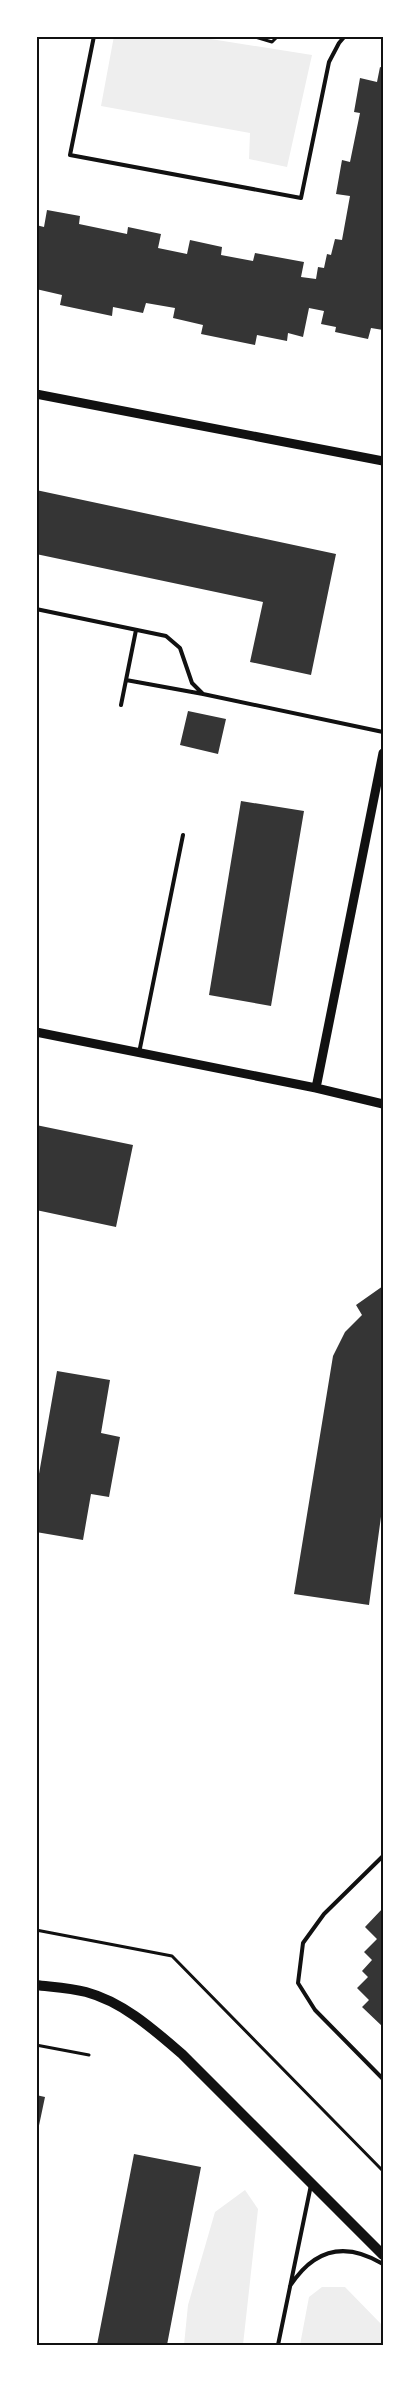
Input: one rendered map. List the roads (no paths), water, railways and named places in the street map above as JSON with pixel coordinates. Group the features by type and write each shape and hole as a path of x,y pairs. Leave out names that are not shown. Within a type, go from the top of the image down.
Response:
{"main road":[{"path":"36,1985 86,1992 121,2006 148,2026 182,2054 312,2182 383,2256"}],"street":[{"path":"36,394 383,461"},
{"path":"316,1088 383,753"},
{"path":"36,1032 316,1088 383,1104"}],"lane":[{"path":"94,36 70,155 301,198 329,62 339,42 345,36"},
{"path":"36,609 166,636 180,648 192,683 202,694"},
{"path":"121,705 136,630"},
{"path":"126,680 383,732"},
{"path":"139,1053 183,835"},
{"path":"383,1856 324,1914 303,1943 298,1983 316,2010 383,2079"},
{"path":"278,2345 312,2182"},
{"path":"289,2287 308,2263 327,2253 349,2250 383,2264"}]}
